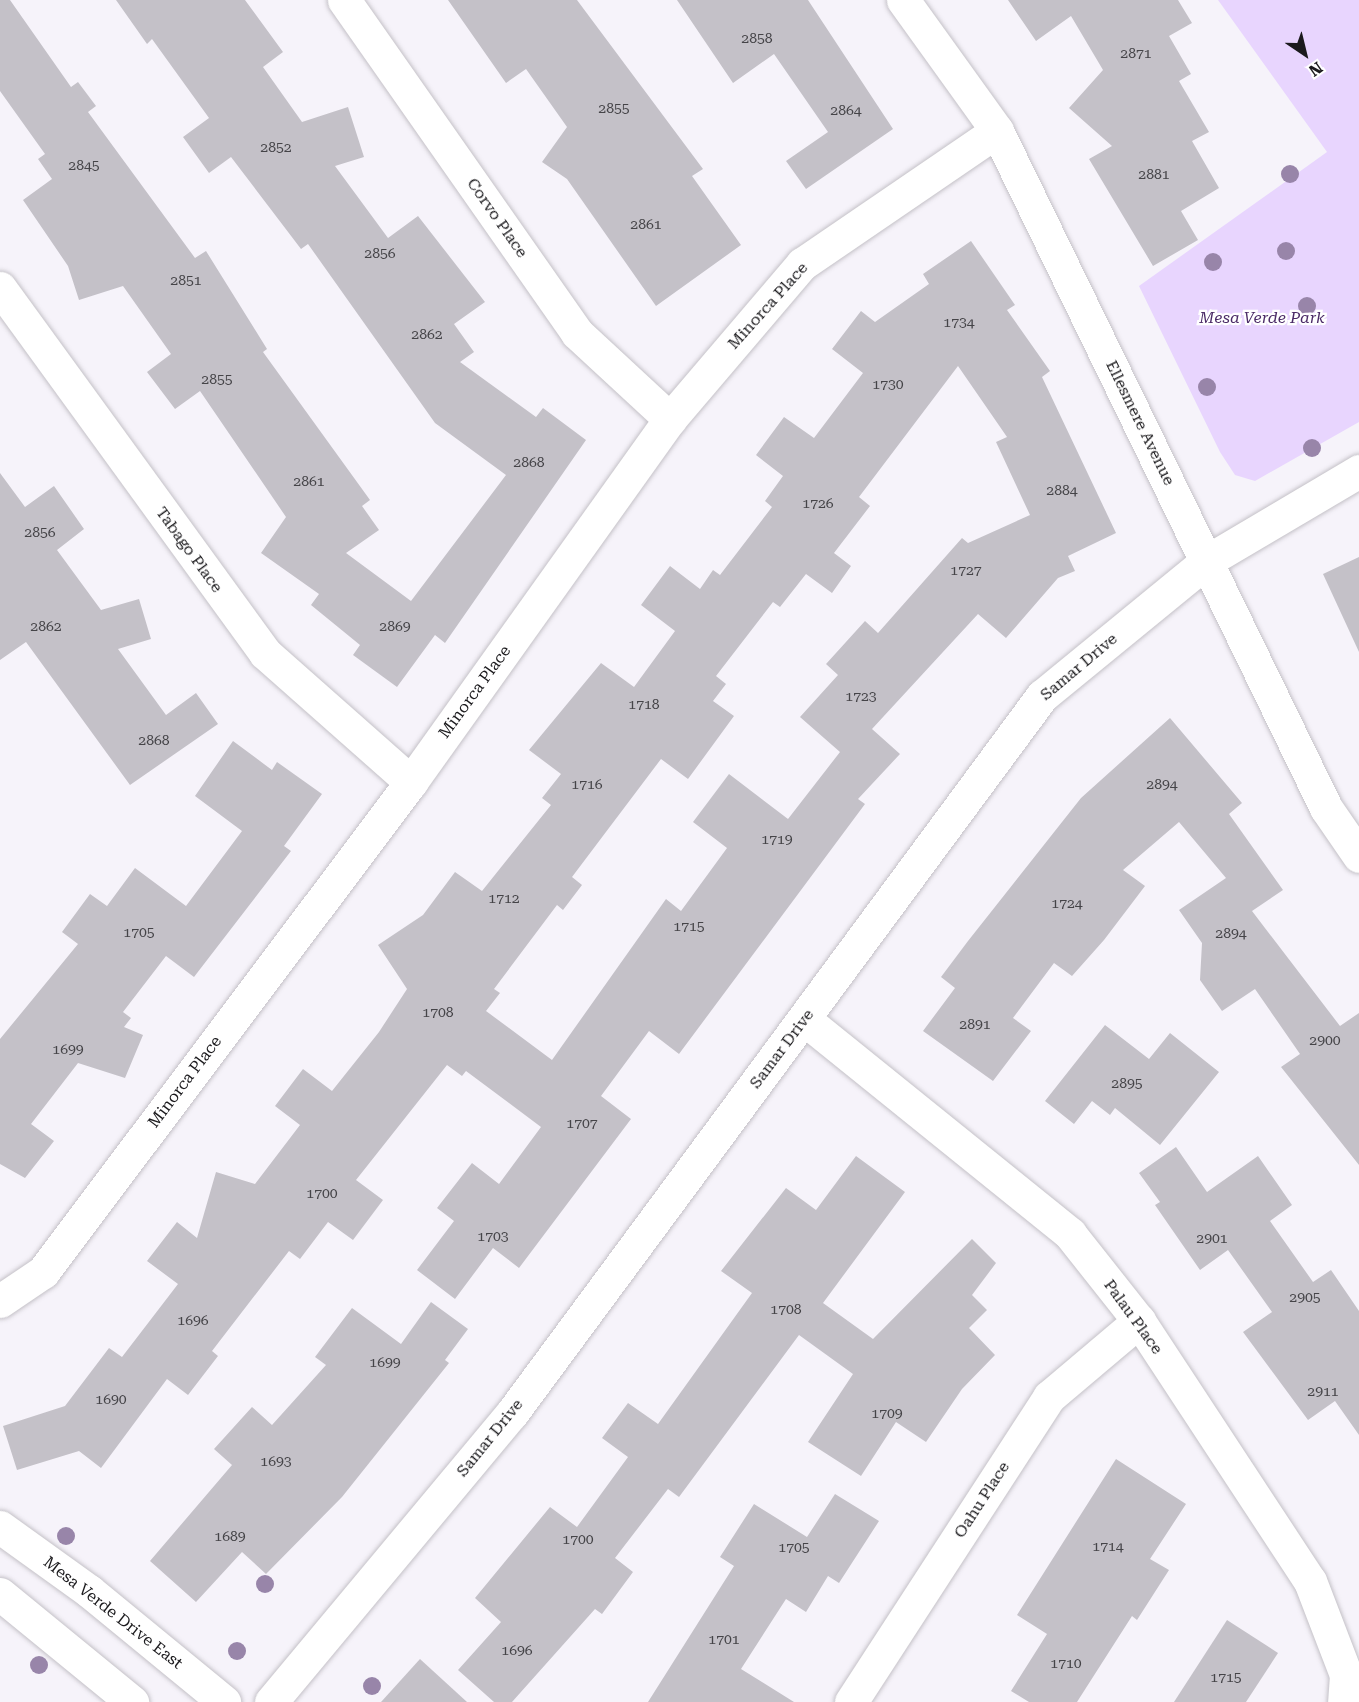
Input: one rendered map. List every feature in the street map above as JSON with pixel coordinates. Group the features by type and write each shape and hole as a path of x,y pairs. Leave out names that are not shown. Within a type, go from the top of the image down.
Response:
{"street":[{"name":"Corvo Place","path":"344,0 577,333 670,419"},
{"name":"Ellesmere Avenue","path":"903,0 997,131 1208,561 1326,808 1359,856"},
{"name":"Minorca Place","path":"0,1301 43,1272 411,782 670,419 802,264 997,131"},
{"name":"Tabago Place","path":"0,288 264,653 411,782"},
{"name":"Samar Drive","path":"272,1702 512,1413 1042,696 1208,561 1359,471"},
{"name":"Palau Place","path":"804,1019 1070,1234 1139,1321 1310,1581 1346,1675 1344,1702"},
{"name":"Oahu Place","path":"851,1702 1049,1397 1139,1321"},
{"name":"Mesa Verde Drive East","path":"0,1527 89,1591 224,1702"},
{"path":"0,1594 132,1702"}],"green space":[{"name":"Mesa Verde Park","path":"1218,0 1359,0 1359,422 1255,481 1235,475 1220,452 1139,286 1327,152"}],"building":[{"path":"0,0 10,0 71,87 78,82 96,106 88,112 195,258 206,251 267,349 263,352 370,500 362,506 379,530 346,553 411,601 506,475 435,423 308,244 301,249 231,157 209,173 183,137 209,118 152,39 147,44 116,0 245,0 283,52 263,67 302,122 348,107 364,157 335,166 388,238 418,216 485,302 454,324 474,352 460,362 536,417 543,408 586,440 445,643 435,635 397,687 353,655 360,645 311,605 319,594 261,553 286,517 200,391 175,409 147,372 171,354 123,286 79,300 68,266 23,200 52,179 38,159 45,154 0,91"},
{"path":"448,0 577,0 703,169 692,176 741,245 656,306 567,179 542,162 567,127 526,69 506,83"},
{"path":"677,0 808,0 893,129 806,189 786,161 828,132 774,54 733,83"},
{"path":"1008,0 1178,0 1192,23 1169,36 1191,74 1179,81 1209,132 1192,141 1219,188 1181,211 1198,240 1153,266 1089,159 1112,146 1069,108 1103,70 1071,16 1036,41"},
{"path":"971,241 1015,305 1007,310 1050,371 1042,377 1116,533 1068,556 1075,571 1058,578 1006,638 978,614 872,729 900,754 858,799 865,804 679,1054 649,1031 601,1096 631,1119 519,1268 493,1248 455,1299 417,1270 454,1221 437,1208 472,1163 499,1184 541,1127 466,1071 462,1076 447,1065 356,1180 383,1200 353,1240 328,1222 300,1259 289,1251 212,1351 218,1356 188,1395 167,1379 101,1468 79,1451 17,1470 3,1426 65,1406 109,1348 122,1357 178,1284 147,1261 177,1222 197,1238 216,1172 255,1184 300,1125 275,1106 303,1069 332,1091 379,1032 407,989 378,945 423,915 455,872 482,891 551,805 542,798 561,774 529,750 601,663 634,687 675,631 641,605 670,566 700,589 713,570 720,575 772,507 765,501 783,476 756,455 784,417 814,438 863,373 832,349 861,311 875,322 929,284 923,274","holes":["958,366 1007,437 996,442 1030,515 968,543 962,538 878,633 865,621 826,664 838,675 800,717 840,752 788,819 729,774 693,822 727,848 681,911 666,899 552,1060 486,1011 500,993 494,989 557,905 563,910 582,885 572,877 661,759 688,779 734,716 713,701 726,684 716,676 773,602 780,607 806,574 832,593 851,566 834,553 870,506 859,497"]},
{"path":"0,473 25,507 54,486 84,529 57,550 101,610 139,599 151,639 118,649 166,715 196,693 218,724 130,785 26,642 0,660"},
{"path":"1359,557 1359,652 1323,574"},
{"path":"1170,718 1242,803 1229,814 1283,890 1252,911 1340,1026 1359,1013 1359,1165 1281,1067 1300,1054 1255,989 1222,1011 1200,980 1202,943 1179,910 1226,878 1179,822 1123,870 1145,886 1104,940 1072,976 1054,963 1013,1018 1031,1031 993,1081 923,1031 955,988 941,977 968,941 1081,798"},
{"path":"233,741 272,770 277,762 322,794 284,846 291,851 194,977 166,956 123,1012 131,1018 124,1027 143,1035 125,1078 78,1063 31,1124 54,1141 25,1178 0,1164 0,1039 78,944 62,932 90,894 107,906 135,868 186,906 242,831 195,796"},
{"path":"1105,1025 1149,1059 1170,1033 1219,1072 1160,1145 1115,1108 1110,1115 1092,1101 1074,1124 1045,1101"},
{"path":"1176,1147 1207,1192 1258,1156 1292,1205 1270,1221 1313,1282 1331,1270 1359,1311 1359,1435 1335,1401 1308,1420 1243,1332 1272,1312 1228,1250 1200,1270 1155,1205 1160,1202 1139,1173"},
{"path":"856,1156 905,1192 823,1303 873,1339 972,1239 996,1263 972,1295 987,1310 969,1328 995,1355 962,1389 926,1442 896,1422 861,1476 808,1442 853,1374 799,1335 679,1497 668,1489 615,1558 633,1572 602,1614 595,1609 512,1702 494,1702 458,1670 501,1622 475,1598 550,1507 577,1527 628,1457 602,1438 628,1403 658,1424 752,1293 721,1271 786,1188 816,1210"},
{"path":"431,1302 468,1329 445,1360 449,1363 342,1497 266,1574 242,1552 196,1602 150,1561 232,1465 214,1449 252,1407 272,1425 326,1365 315,1357 352,1308 401,1344"},
{"path":"1116,1459 1186,1504 1150,1559 1169,1570 1137,1620 1132,1616 1077,1702 1029,1702 1011,1691 1047,1634 1017,1615"},
{"path":"835,1494 879,1521 839,1583 828,1576 806,1612 786,1599 741,1669 794,1702 648,1702 734,1566 720,1557 754,1504 807,1537"},
{"path":"1227,1620 1278,1653 1246,1702 1174,1702"},
{"path":"420,1659 467,1702 381,1702"}]}
